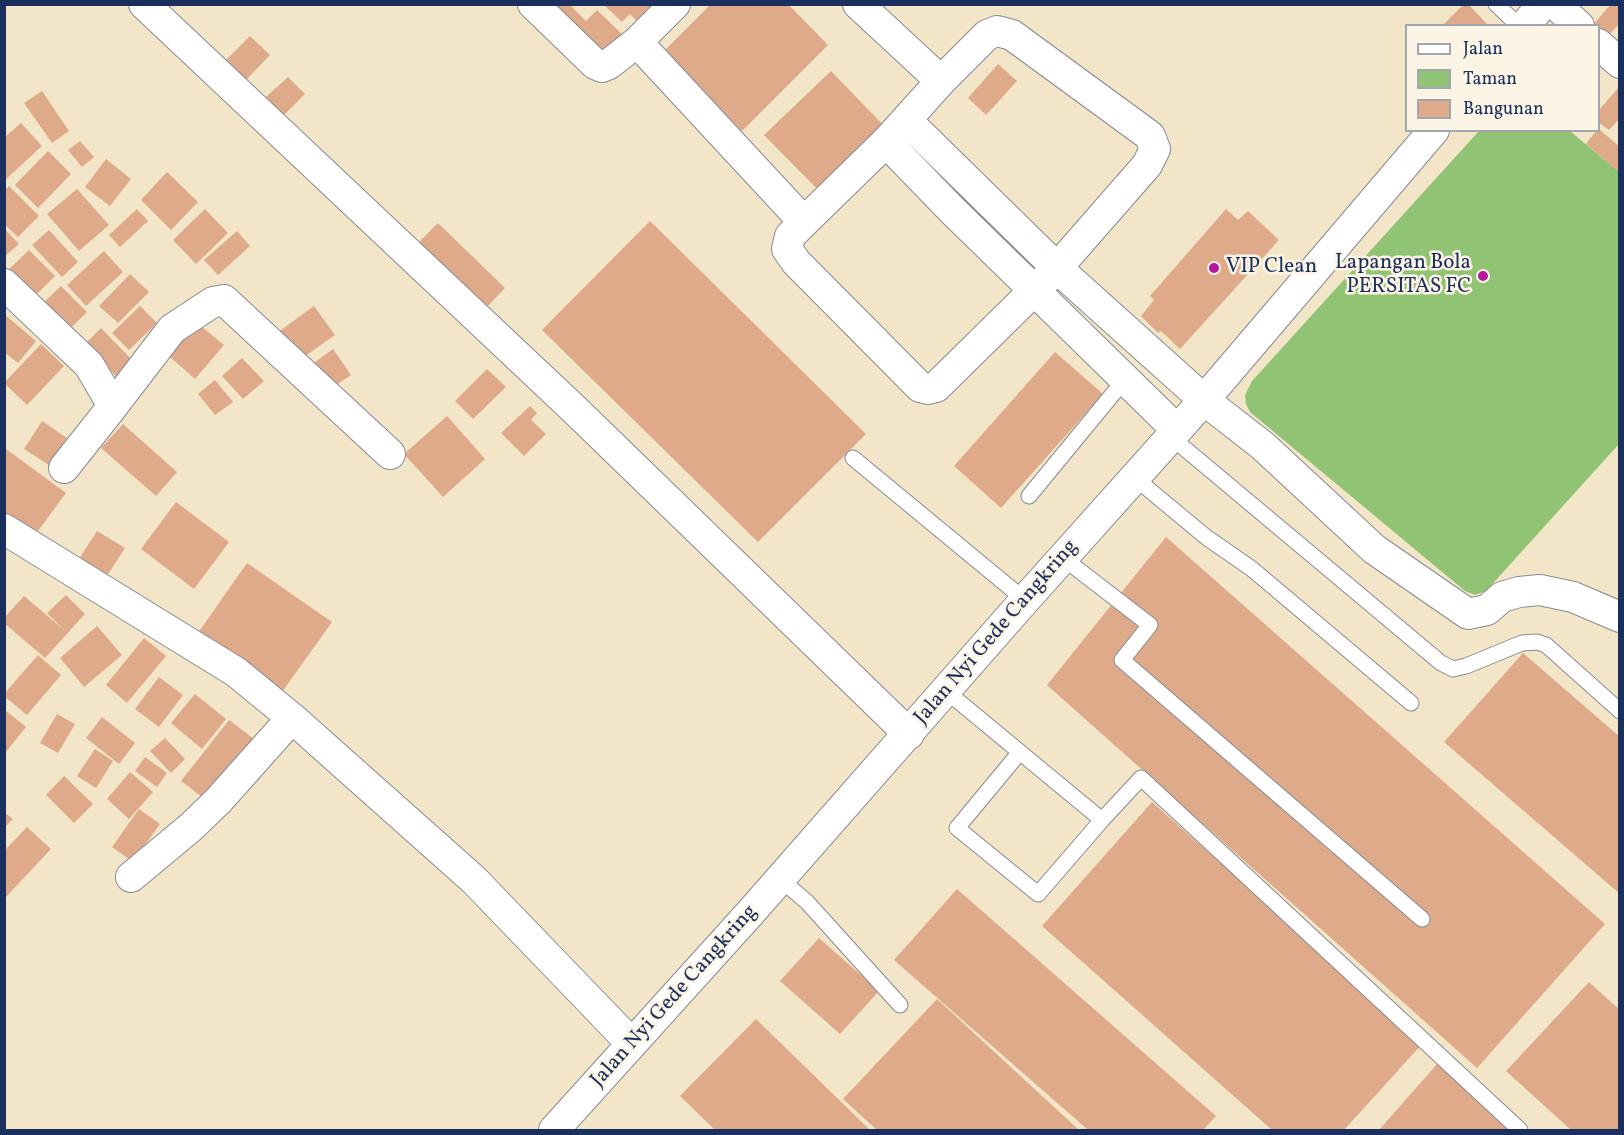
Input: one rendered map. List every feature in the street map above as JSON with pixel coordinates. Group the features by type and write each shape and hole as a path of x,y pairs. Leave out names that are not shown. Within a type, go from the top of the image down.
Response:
{"street":[{"path":"144,4 575,410 909,734"},
{"path":"533,4 595,64 602,67 637,42 675,4"},
{"path":"858,4 941,81"},
{"path":"1526,24 1543,4"},
{"path":"1555,4 1577,24"},
{"path":"997,31 1012,35 1150,135 1155,149 1147,165 1057,268 936,387 928,389 920,387 796,262 787,249 790,236 886,142 941,81 987,35 997,31"},
{"path":"637,42 804,222"},
{"path":"1600,45 1620,63"},
{"path":"906,120 1057,268 1204,400 1263,446 1374,549 1468,614 1487,610 1502,597 1539,590 1573,597 1620,617"},
{"name":"Jalan Nyi Gede Cangkring","path":"554,1131 1204,400 1432,132"},
{"path":"886,142 1126,378 1174,433"},
{"path":"4,284 89,366 113,406"},
{"path":"64,468 172,329 213,302 224,300 390,454"},
{"path":"1101,355 1126,330"},
{"path":"4,529 236,672 292,718 474,880 632,1044"},
{"path":"131,877 191,827 218,801 292,718"}],"lane":[{"path":"1496,4 1517,24"},
{"path":"1029,496 1126,378"},
{"path":"1174,433 1441,663 1453,669 1466,666 1521,643 1537,642 1546,645 1620,711"},
{"path":"853,458 1025,600"},
{"path":"1135,478 1206,537 1252,569 1411,703"},
{"path":"1063,558 1150,625 1122,660 1422,919"},
{"path":"946,691 1102,820"},
{"path":"1020,752 957,828 1038,894 1141,778 1520,1131"},
{"path":"780,879 807,902 900,1005"}],"green space":[{"name":"Lapangan Bola PERSITAS FC","path":"1478,132 1571,132 1619,172 1619,444 1486,591 1475,595 1465,591 1250,412 1245,395 1252,381"}],"building":[{"path":"543,4 572,4 571,6 586,21 597,10 622,34 610,46 603,65"},
{"path":"711,4 788,4 828,45 742,131 663,52"},
{"path":"1464,4 1468,4 1487,24 1444,24"},
{"path":"1611,4 1620,4 1620,23 1605,39 1600,35 1600,24 1594,24"},
{"path":"604,5 649,5 655,10 641,25 630,14 622,22"},
{"path":"250,36 270,55 242,84 222,64"},
{"path":"998,64 1017,81 986,115 968,98"},
{"path":"831,71 888,130 822,194 764,135"},
{"path":"288,77 305,94 284,115 266,97"},
{"path":"1620,86 1620,118 1609,130 1600,123 1600,109"},
{"path":"42,91 69,131 52,143 24,103"},
{"path":"21,123 42,146 4,181 4,138"},
{"path":"1600,130 1620,147 1620,173 1586,144 1595,132 1600,132"},
{"path":"80,141 94,157 82,167 68,150"},
{"path":"48,151 71,174 38,208 15,185"},
{"path":"106,159 131,179 110,206 85,187"},
{"path":"167,172 198,202 171,230 141,200"},
{"path":"9,186 39,216 18,237 4,224 4,191"},
{"path":"77,189 109,225 79,251 47,214"},
{"path":"137,209 148,221 120,247 109,235"},
{"path":"205,209 228,233 196,264 173,240"},
{"name":"VIP Clean","path":"1226,209 1238,220 1248,211 1279,240 1180,349 1161,331 1158,333 1141,316 1154,300 1150,296"},
{"path":"650,221 866,434 758,542 542,330"},
{"path":"438,223 505,288 485,309 418,243"},
{"path":"4,228 19,244 4,257"},
{"path":"49,230 78,262 62,277 32,245"},
{"path":"237,231 250,246 218,275 204,260"},
{"path":"29,250 55,276 30,301 4,274"},
{"path":"104,251 123,272 86,306 67,285"},
{"path":"130,274 149,292 118,323 99,306"},
{"path":"61,286 87,312 67,332 41,305"},
{"path":"140,306 157,323 129,350 112,333"},
{"path":"314,306 335,335 298,361 277,333"},
{"path":"4,314 36,341 18,363 4,352"},
{"path":"196,322 224,345 195,379 168,355"},
{"path":"101,328 134,362 118,378 85,344"},
{"path":"41,344 64,366 27,405 4,383"},
{"path":"333,349 351,375 326,392 308,367"},
{"path":"1055,352 1103,394 1001,508 954,466"},
{"path":"242,358 264,381 243,399 222,376"},
{"path":"487,369 506,387 473,419 455,401"},
{"path":"215,380 233,402 215,415 198,394"},
{"path":"530,406 537,413 531,420 546,434 524,456 501,433"},
{"path":"447,416 485,459 443,497 404,454"},
{"path":"42,421 67,438 49,465 24,449"},
{"path":"123,424 177,472 156,496 101,448"},
{"path":"6,449 66,493 32,539 4,519"},
{"path":"176,502 229,542 194,589 141,549"},
{"path":"97,531 125,548 103,582 75,565"},
{"path":"1166,537 1605,924 1477,1068 1047,685"},
{"path":"247,563 332,622 277,699 193,640"},
{"path":"66,595 85,614 45,658 4,623 4,618 24,596 64,630 47,613"},
{"path":"97,626 122,655 84,687 60,658"},
{"path":"144,638 166,656 127,703 106,685"},
{"path":"1523,653 1620,737 1620,894 1444,742"},
{"path":"38,655 61,675 27,715 4,694"},
{"path":"159,677 183,695 159,727 135,709"},
{"path":"195,694 226,719 202,749 171,723"},
{"path":"5,710 26,727 5,753"},
{"path":"57,714 75,724 58,753 40,743"},
{"path":"102,717 135,743 119,764 86,738"},
{"path":"229,720 254,739 206,800 181,781"},
{"path":"165,738 185,759 171,773 150,751"},
{"path":"95,749 113,761 96,788 77,776"},
{"path":"145,757 167,773 157,787 135,771"},
{"path":"130,772 153,792 129,819 107,799"},
{"path":"64,776 93,804 74,823 46,795"},
{"path":"1152,802 1423,1043 1344,1130 1272,1130 1042,926"},
{"path":"139,809 160,824 133,862 112,847"},
{"path":"4,812 13,819 4,828"},
{"path":"27,827 51,849 4,899 4,851"},
{"path":"957,889 1216,1116 1203,1130 1088,1130 894,960"},
{"path":"819,938 879,991 840,1034 780,981"},
{"path":"1589,982 1620,1010 1620,1130 1571,1130 1506,1071"},
{"path":"937,999 1079,1130 877,1130 843,1099"},
{"path":"756,1019 870,1130 715,1130 680,1096"},
{"path":"1438,1063 1515,1130 1379,1130"}],"place":[{"name":"VIP Clean","path":"1214,268"},
{"name":"Lapangan Bola PERSITAS FC","path":"1483,276"}]}
